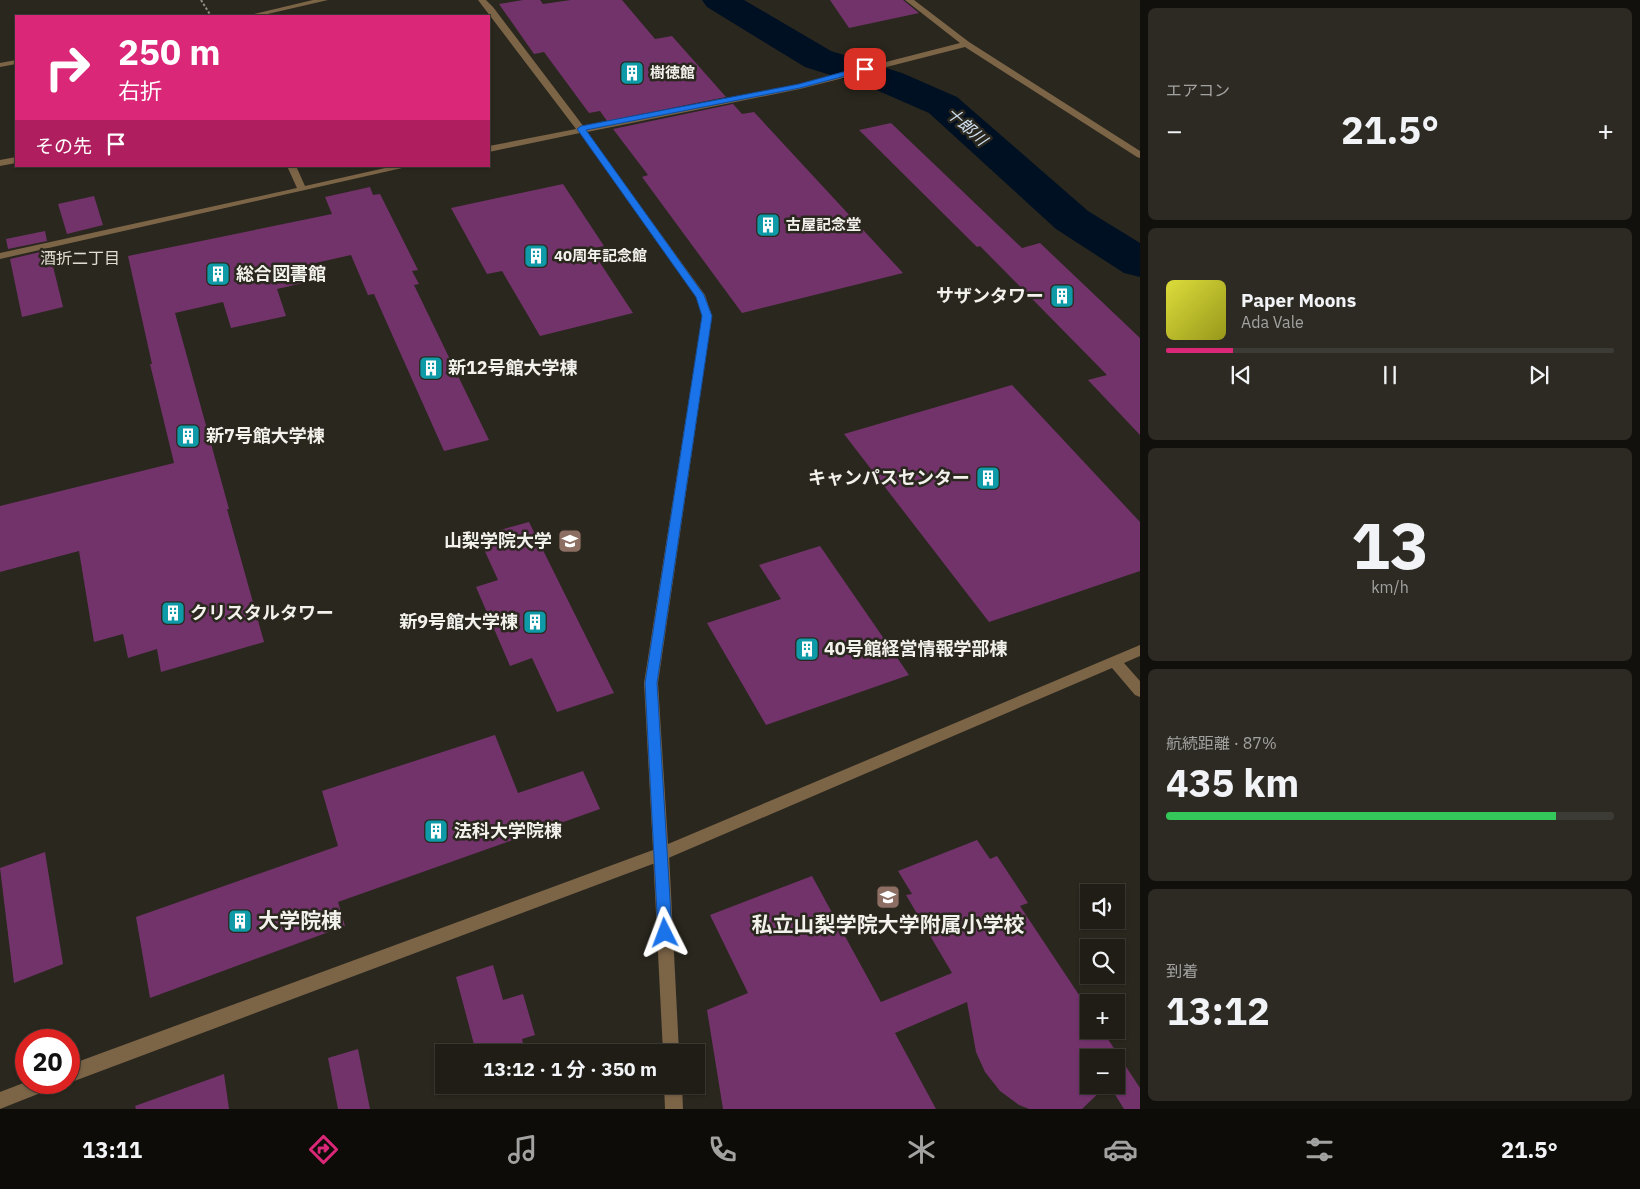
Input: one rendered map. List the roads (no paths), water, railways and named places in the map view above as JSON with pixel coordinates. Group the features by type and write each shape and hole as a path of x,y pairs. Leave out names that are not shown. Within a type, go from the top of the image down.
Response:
{"street":[{"path":"254,15 324,0"},
{"path":"482,0 581,129 701,297 707,316 651,683 672,1044"},
{"path":"908,0 966,44 1140,155"},
{"path":"490,149 800,86 966,44"},
{"path":"0,65 15,62"},
{"path":"0,163 15,160"},
{"path":"291,167 302,189"},
{"path":"0,256 402,167"},
{"path":"80,1070 661,854 1140,650"},
{"path":"1114,661 1140,691"},
{"path":"0,1101 17,1094"},
{"path":"673,1094 674,1109"}],"waterway":[{"name":"十郎川","path":"719,0 818,59 888,81 943,105 1072,220 1140,263"}],"place":[{"name":"樹徳館","path":"632,73"},
{"name":"古屋記念堂","path":"768,225"},
{"name":"40周年記念館","path":"536,256"},
{"name":"総合図書館","path":"218,274"},
{"name":"サザンタワー","path":"1062,296"},
{"name":"新12号館大学棟","path":"431,368"},
{"name":"新7号館大学棟","path":"188,436"},
{"name":"キャンパスセンター","path":"988,478"},
{"name":"山梨学院大学","path":"570,541"},
{"name":"クリスタルタワー","path":"173,613"},
{"name":"新9号館大学棟","path":"535,622"},
{"name":"40号館経営情報学部棟","path":"807,649"},
{"name":"法科大学院棟","path":"436,831"},
{"name":"私立山梨学院大学附属小学校","path":"888,897"},
{"name":"大学院棟","path":"240,921"}],"district":[{"name":"酒折二丁目","path":"80,258"}]}
